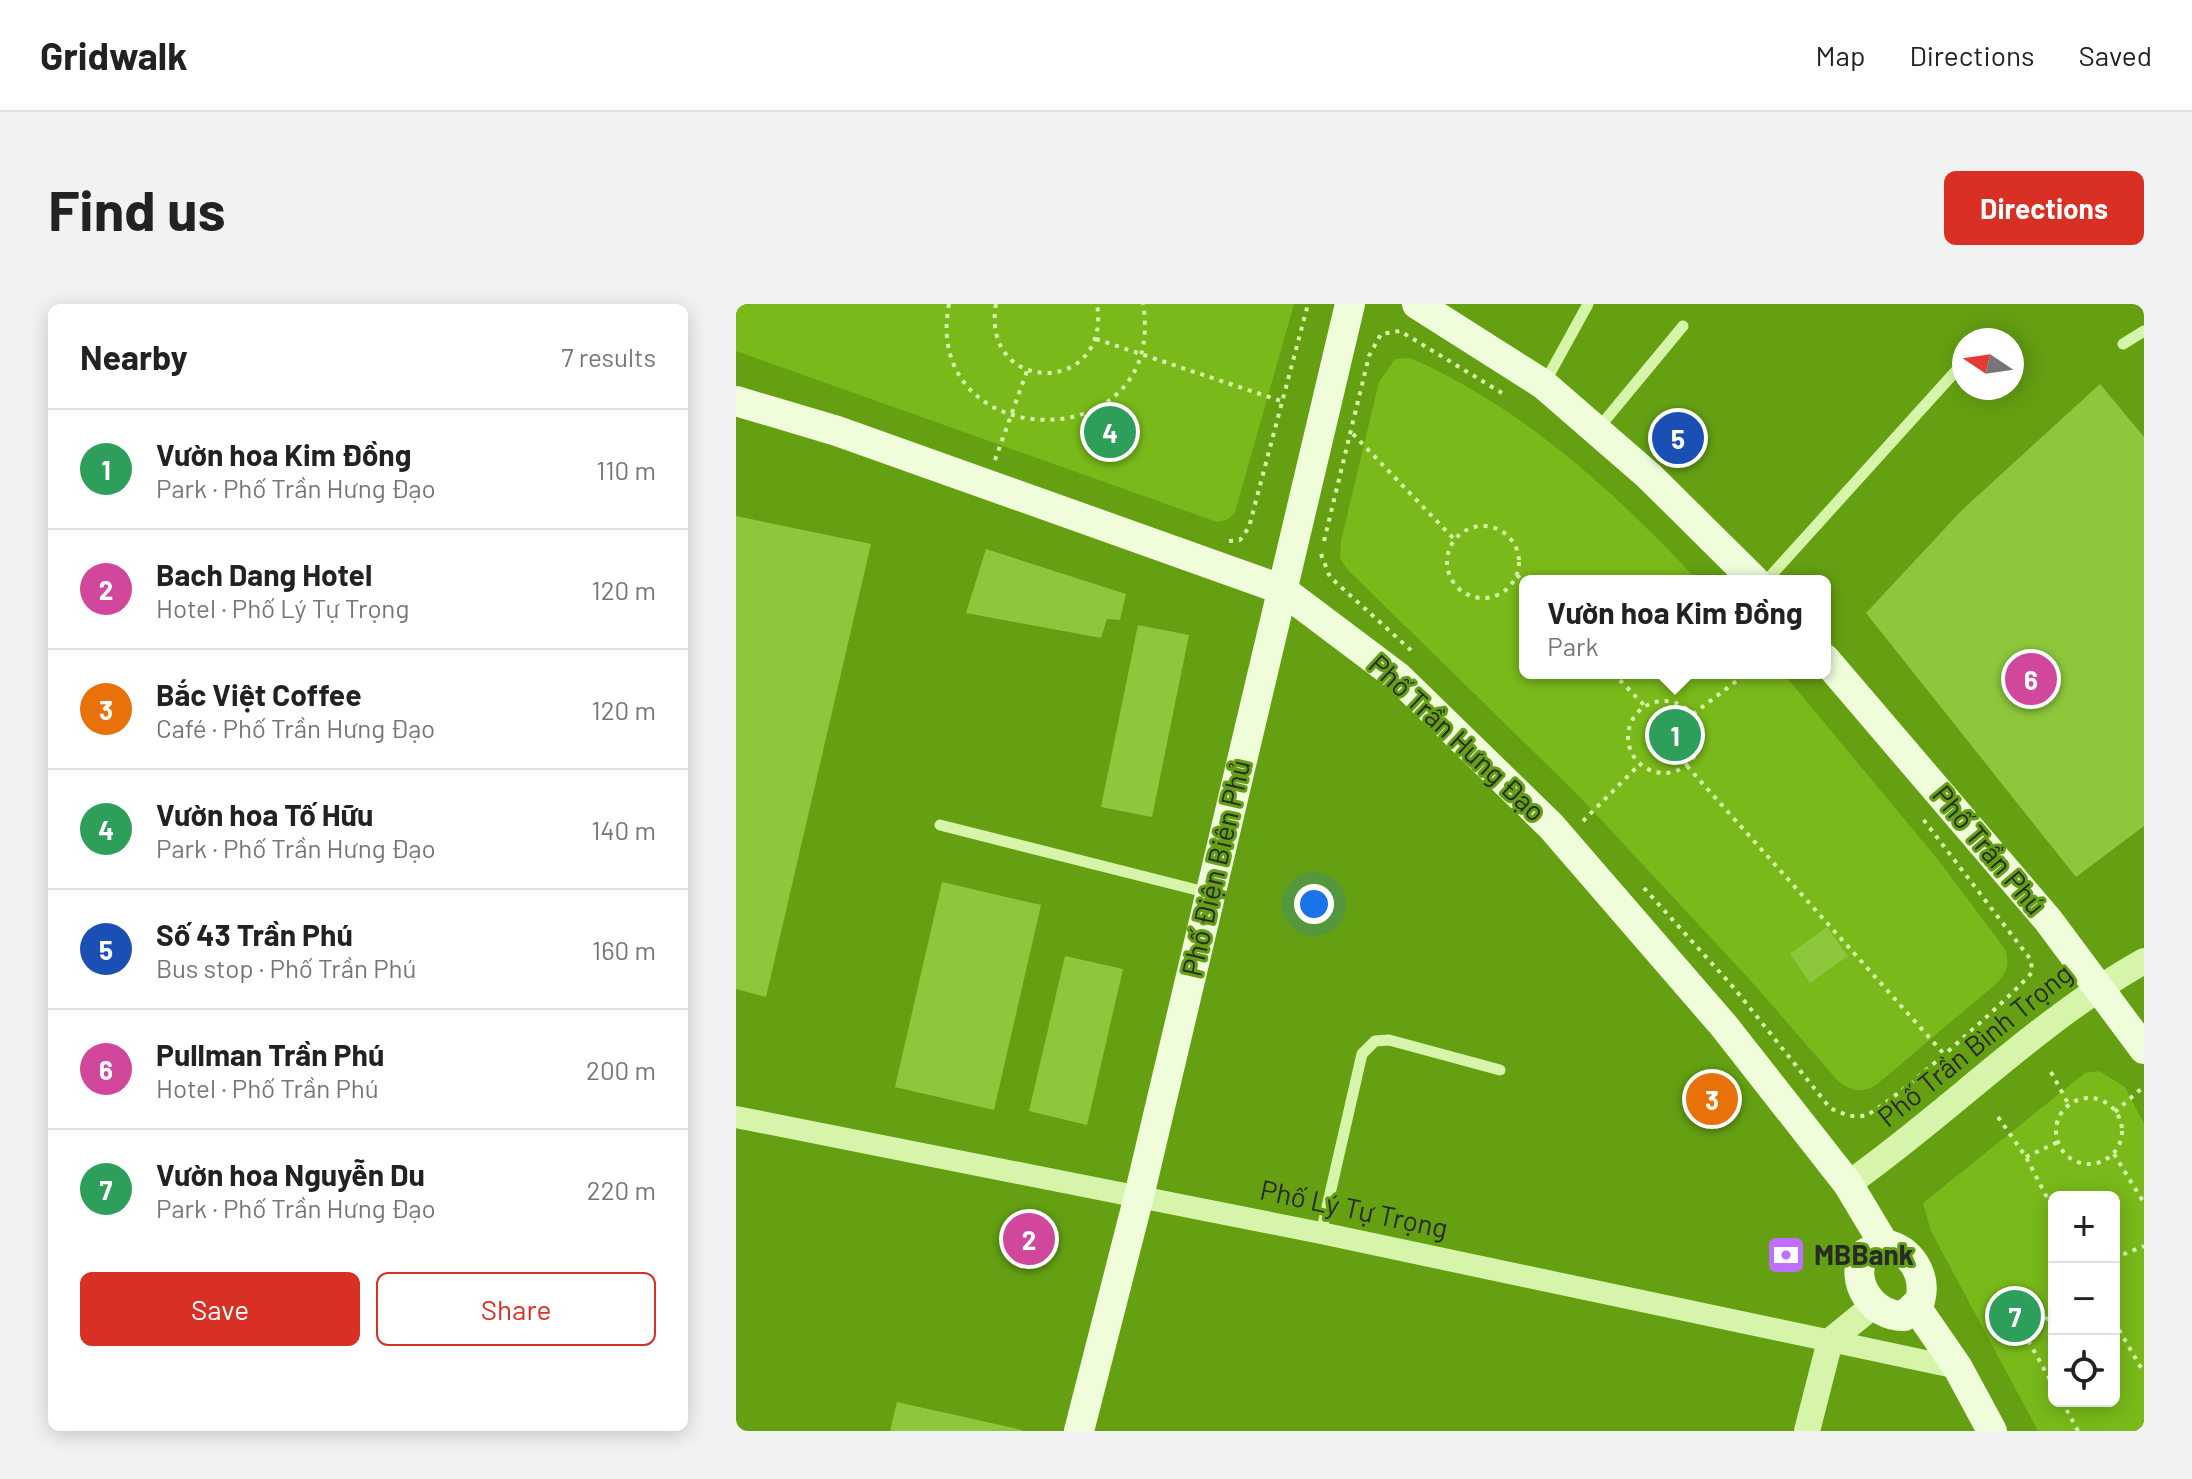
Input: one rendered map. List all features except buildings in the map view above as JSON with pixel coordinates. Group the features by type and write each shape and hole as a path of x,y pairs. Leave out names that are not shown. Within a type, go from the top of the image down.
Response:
{"main road":[{"name":"Phố Điện Biên Phủ","path":"1079,1431 1139,1196 1350,304"},
{"path":"1417,304 1543,384 1649,476 1749,575"},
{"name":"Phố Trần Hưng Đạo","path":"736,401 837,431 1281,589 1398,677 1551,826 1724,1026 1848,1184 1884,1244"},
{"name":"Phố Trần Phú","path":"1831,666 2028,896 2144,1049"},
{"path":"1884,1244 1903,1251 1918,1271 1922,1294 1911,1313 1896,1316 1874,1305 1864,1290 1859,1269 1870,1249 1884,1244"},
{"path":"1916,1307 1958,1368 1992,1431"}],"street":[{"name":"Phố Trần Bình Trọng","path":"1848,1184 1897,1149 2099,986 2144,961"},
{"name":"Phố Lý Tự Trọng","path":"736,1117 1321,1233 1958,1368"},
{"path":"1807,1431 1830,1341 1874,1305"}],"lane":[{"path":"1543,384 1588,304"},
{"path":"1597,430 1683,326"},
{"path":"2123,344 2144,331"},
{"path":"1771,575 1952,375"},
{"path":"940,825 1210,893"},
{"path":"1321,1233 1362,1054 1375,1041 1389,1040 1500,1070"}],"path":[{"path":"949,304 946,319 950,350 963,378 983,400 1010,416 1041,423 1073,419 1102,405 1126,382 1141,354 1146,322 1143,304"},
{"path":"996,304 994,328 1002,350 1027,371 1043,374 1076,365 1088,354 1096,339 1099,321 1097,304"},
{"path":"1223,542 1240,540 1249,527 1308,304"},
{"path":"1415,653 1330,577 1320,557 1353,433 1369,356 1381,334 1400,331 1505,395"},
{"path":"1096,339 1284,402"},
{"path":"982,458 995,463 1027,371"},
{"path":"1353,433 1454,539"},
{"path":"1476,526 1502,530 1518,550 1517,575 1506,591 1495,597 1470,596 1459,590 1447,567 1448,550 1454,539 1476,526"},
{"path":"1619,679 1644,705"},
{"path":"1693,714 1739,679"},
{"path":"1671,701 1693,714 1701,738 1698,750 1687,766 1663,774 1639,765 1627,743 1629,725 1644,705 1671,701"},
{"path":"1593,832 1583,821 1639,765"},
{"path":"1687,766 1944,1054"},
{"path":"1643,888 1734,988 1830,1108 1845,1115 1867,1115 1944,1054 2032,972 2031,960 1919,814"},
{"path":"2051,1072 2069,1105"},
{"path":"2115,1112 2142,1088"},
{"path":"2089,1098 2108,1105 2115,1112 2122,1132 2114,1153 2105,1160 2083,1164 2072,1160 2058,1142 2058,1122 2069,1105 2089,1098"},
{"path":"1998,1117 2026,1157 2048,1199"},
{"path":"2026,1157 2058,1142"},
{"path":"2114,1153 2144,1203"},
{"path":"2120,1256 2144,1246"},
{"path":"2048,1317 2029,1342 2048,1376"},
{"path":"2120,1331 2144,1373"},
{"path":"2065,1407 2078,1431"}],"green space":[{"path":"736,304 1294,304 1235,512 1229,519 1217,522 736,351"},
{"path":"1410,358 1451,378 1528,426 1600,484 1692,575 1519,575 1519,679 1788,679 1939,861 2005,949 2006,968 1996,984 1876,1085 1857,1090 1838,1081 1751,981 1579,796 1347,569 1340,558 1341,541 1379,382 1395,359"},
{"path":"2099,1071 2125,1087 2144,1124 2144,1431 2038,1431 1931,1231 1923,1203 2085,1073"}],"place":[{"name":"Vườn hoa Tố Hữu","path":"1110,432"},
{"name":"Số 43 Trần Phú","path":"1678,438"},
{"name":"Pullman Trần Phú","path":"2031,679"},
{"name":"Vườn hoa Kim Đồng","path":"1675,735"},
{"name":"Bắc Việt Coffee","path":"1712,1099"},
{"name":"Bach Dang Hotel","path":"1029,1239"},
{"name":"MBBank","path":"1786,1255"},
{"name":"Vườn hoa Nguyễn Du","path":"2015,1316"}]}
